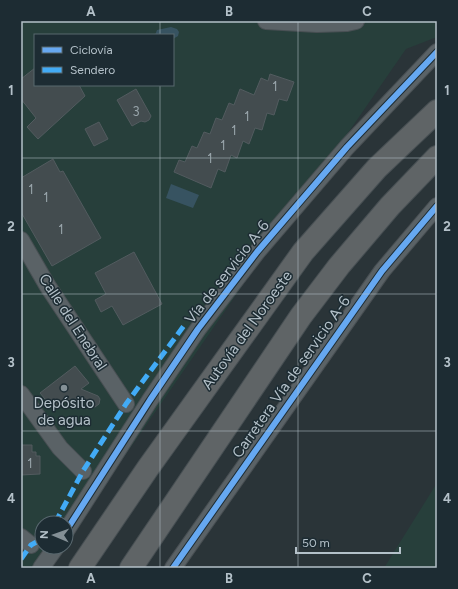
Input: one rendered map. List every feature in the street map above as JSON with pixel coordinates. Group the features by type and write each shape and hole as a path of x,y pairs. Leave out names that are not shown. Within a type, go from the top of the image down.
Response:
{"highway":[{"name":"Autovía del Noroeste","path":"80,568 148,468 303,252 377,168 437,111"},
{"path":"131,568 301,316 339,266 390,206 437,157"}],"street":[{"path":"266,21 317,24 347,23 356,21"},
{"name":"Vía de servicio A-6","path":"74,519 150,400 198,329 257,252 347,147 437,52"},
{"name":"Carretera Vía de servicio A-6","path":"173,568 382,271 437,206"},
{"name":"Calle del Enebral","path":"21,240 47,285 126,404"},
{"path":"21,394 60,448 83,471"},
{"path":"41,568 50,555"}],"green space":[{"path":"21,21 437,21 437,37 406,49 74,529 74,515 34,515 34,555 56,555 47,568 21,568"},
{"path":"437,483 437,568 384,568"}],"water":[{"path":"171,27 177,29 179,32 178,36 174,38 174,34 155,34 157,30"},
{"path":"171,184 199,195 193,208 166,198"}],"building":[{"path":"34,69 34,86 80,86 85,96 38,139 27,127 36,118 21,99 21,79"},
{"path":"270,74 294,82 287,101 279,99 274,115 267,113 262,130 255,128 249,144 243,141 237,158 231,155 225,172 218,169 211,188 174,172 179,160 185,162 192,146 197,148 204,132 210,134 216,118 222,120 229,103 234,105 240,89 254,95 261,78 268,81"},
{"path":"136,89 151,116 149,120 145,122 141,121 132,126 117,100"},
{"path":"99,122 108,139 94,146 85,129"},
{"path":"53,159 60,172 63,171 101,238 52,266 21,212 21,178"},
{"path":"134,252 162,304 123,325 112,306 101,312 95,300 106,294 95,273"},
{"name":"Depósito de agua","path":"75,366 89,383 81,389 98,396 100,399 99,404 95,407 91,406 82,396 71,404 68,399 54,410 40,393"},
{"path":"21,445 32,445 32,452 36,452 36,456 40,456 40,474 21,475"}],"marked path":[{"path":"59,515 83,471 126,404 186,323"},
{"path":"21,559 31,545 34,543"}],"cycle path":[{"path":"74,519 150,400 198,329 257,252 347,147 437,52"},
{"path":"173,568 382,271 437,206"}],"place":[{"name":"Depósito de agua","path":"64,388"}]}
